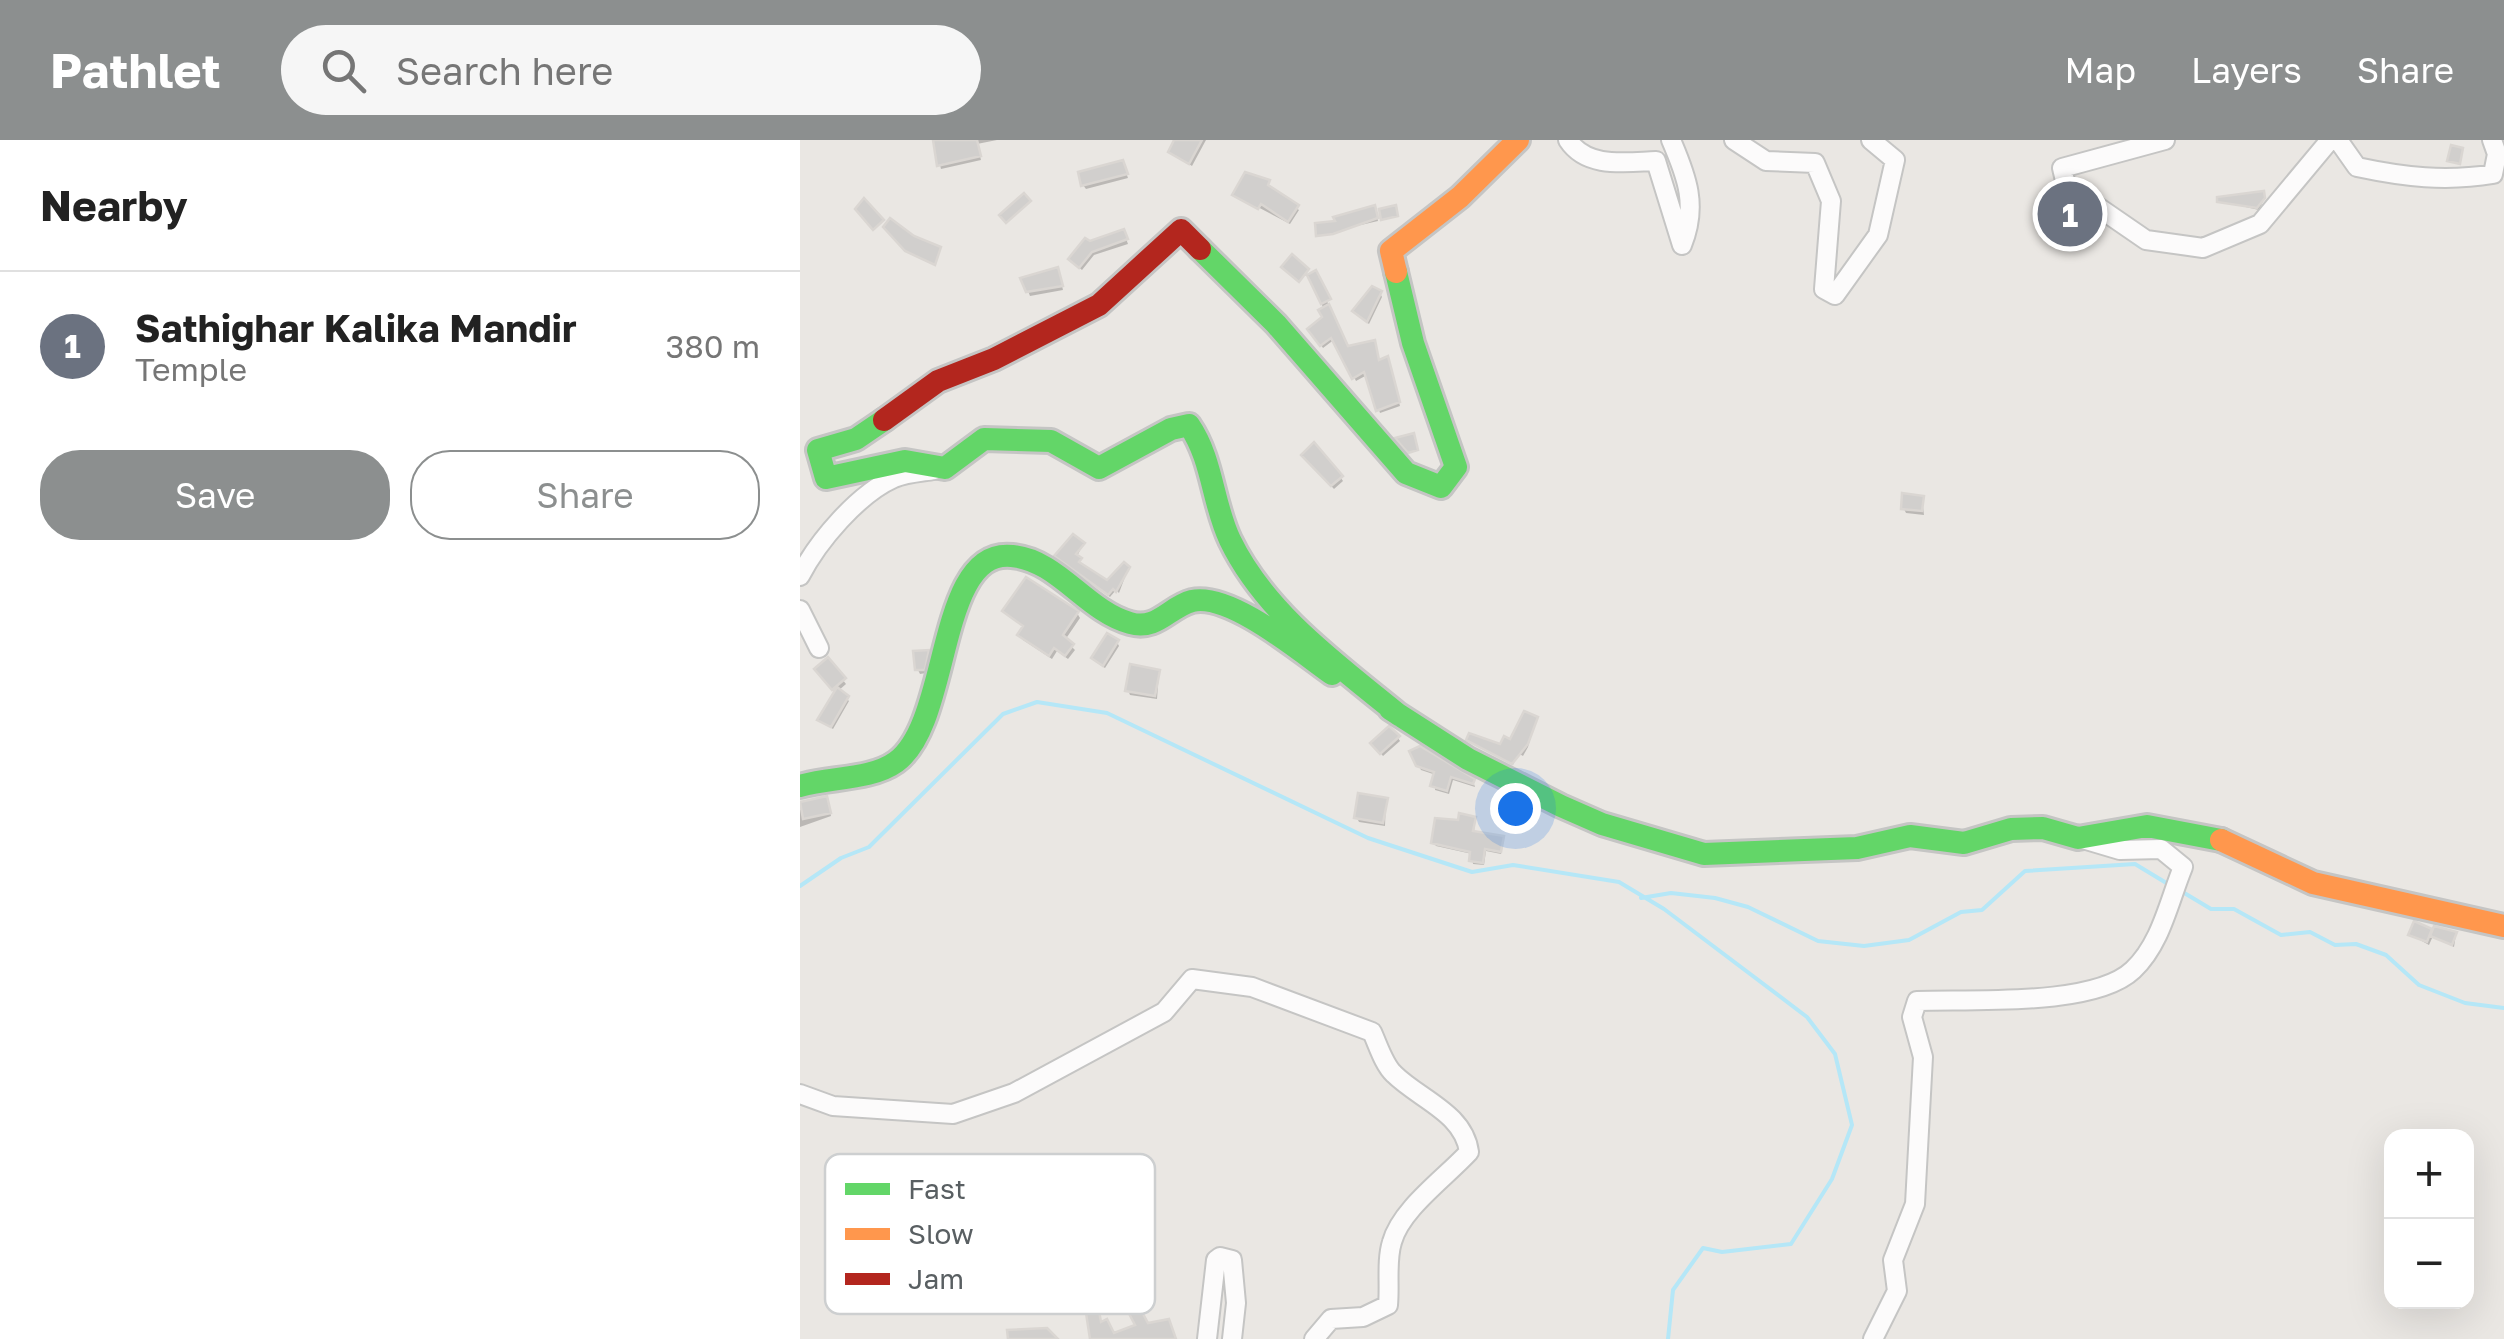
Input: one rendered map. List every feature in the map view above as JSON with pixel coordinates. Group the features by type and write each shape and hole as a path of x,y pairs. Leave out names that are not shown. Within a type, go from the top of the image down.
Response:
{"street":[{"path":"944,468 904,461 826,478 818,450 856,439 938,380 994,359 1099,305 1182,230 1276,324 1406,473 1441,487 1456,468 1414,343 1391,250 1460,197 1518,140"},
{"path":"1568,140 1575,151 1594,159 1656,161 1682,245 1691,222 1689,183 1671,140"},
{"path":"1734,140 1766,161 1815,163 1831,201 1824,289 1835,295 1878,236 1895,160 1871,140"},
{"path":"2165,140 2062,168 2066,185 2146,240 2202,248 2260,224 2330,140"},
{"path":"2338,140 2357,167 2410,178 2463,179 2493,174 2497,154 2492,140"},
{"path":"800,576 831,527 894,478 944,468 984,439 1050,441 1098,468 1188,424 1201,440 1232,545 1299,632 1399,714"},
{"path":"800,786 894,764 918,741 960,587 992,558 1006,554 1036,564 1134,626 1155,623 1191,601 1231,608 1468,759 1602,824 1704,854 1857,848 1910,836 1964,843 2011,829 2042,828 2120,850 2162,849 2183,868 2162,928 2132,972 2068,998 1917,1001 1912,1017 1924,1057 1915,1204 1892,1260 1898,1292 1873,1339"},
{"path":"800,610 819,648"},
{"path":"2078,838 2148,826 2216,838 2313,882 2504,926"},
{"path":"800,1094 833,1106 954,1114 1014,1093 1164,1012 1192,979 1252,987 1372,1032 1392,1073 1438,1105 1468,1140 1469,1152 1402,1216 1390,1245 1388,1306 1362,1317 1331,1319 1314,1339"},
{"path":"1207,1339 1216,1260 1220,1257 1232,1260 1236,1303 1232,1339"}],"building":[{"path":"933,140 977,140 981,156 937,166"},
{"path":"1174,140 1202,140 1189,164 1168,152"},
{"path":"2451,145 2463,148 2460,164 2447,161"},
{"path":"1123,160 1128,174 1081,186 1078,172"},
{"path":"1245,172 1270,180 1268,185 1299,205 1288,222 1261,204 1258,209 1232,195"},
{"path":"2264,191 2265,198 2257,208 2217,202 2217,197"},
{"path":"1024,193 1031,201 1006,223 999,215"},
{"path":"864,198 884,220 873,230 855,209"},
{"path":"1375,205 1378,218 1316,236 1315,223 1335,221 1333,217"},
{"path":"1396,205 1398,216 1381,220 1379,209"},
{"path":"2070,210 2087,219 2075,240 2064,237"},
{"path":"890,218 914,236 941,247 935,265 905,251 883,227"},
{"path":"1124,229 1128,239 1092,252 1079,268 1068,259 1085,238 1090,241"},
{"path":"1292,254 1309,269 1299,282 1281,267"},
{"path":"1058,267 1063,286 1026,292 1020,278"},
{"path":"1316,270 1331,299 1321,304 1307,275"},
{"path":"1372,286 1382,291 1367,322 1352,311"},
{"path":"1329,304 1348,346 1375,340 1379,360 1388,356 1400,402 1376,411 1364,372 1352,379 1331,338 1320,346 1307,329 1322,317 1318,310"},
{"path":"1414,433 1418,450 1408,453 1395,438"},
{"path":"1314,442 1343,476 1331,486 1301,455"},
{"path":"1902,493 1924,496 1922,511 1901,509"},
{"path":"1073,534 1085,543 1076,554 1082,558 1079,562 1107,580 1124,562 1130,567 1116,592 1113,589 1108,595 1054,556"},
{"path":"1026,577 1079,611 1063,635 1074,644 1065,656 1054,648 1049,656 1017,635 1023,626 1002,611"},
{"path":"1107,633 1119,640 1103,666 1091,658"},
{"path":"929,650 925,670 915,670 913,651"},
{"path":"828,657 846,678 832,690 814,669"},
{"path":"1130,664 1160,670 1155,696 1125,691"},
{"path":"837,687 849,696 831,727 817,720"},
{"path":"1524,711 1538,717 1528,744 1512,764 1466,740 1469,733 1500,744 1504,736 1510,739"},
{"path":"1389,726 1400,736 1380,754 1370,743"},
{"path":"1420,746 1475,779 1473,784 1451,777 1447,791 1430,786 1434,772 1416,766 1409,751"},
{"path":"1358,793 1388,798 1383,823 1354,818"},
{"path":"827,796 831,813 803,819 800,802"},
{"path":"1459,813 1476,817 1473,831 1504,836 1501,852 1485,849 1483,863 1469,861 1470,852 1431,843 1435,818 1458,820"},
{"path":"2414,921 2432,929 2427,942 2408,935"},
{"path":"2434,926 2457,932 2452,945 2430,936"},
{"path":"1086,1314 1100,1314 1101,1322 1107,1319 1114,1333 1135,1325 1129,1314 1143,1314 1148,1323 1169,1319 1176,1339 1090,1339"},
{"path":"1047,1328 1058,1339 1008,1339 1007,1330"}],"waterway":[{"path":"800,886 841,858 869,847 1003,714 1037,702 1107,713 1368,838 1472,872 1513,865 1619,882 1664,909 1807,1017 1835,1054 1852,1125 1832,1179 1791,1244 1722,1252 1703,1248 1673,1290 1668,1339"},
{"path":"1641,898 1671,893 1715,898 1748,907 1818,941 1864,946 1909,940 1961,912 1982,910 2025,871 2135,864 2168,884"},
{"path":"2181,891 2211,909 2234,909 2281,935 2310,932 2335,945 2356,944 2386,955 2419,985 2465,1003 2504,1008"}],"traffic: fast":[{"path":"1200,249 1276,324 1406,473 1441,487 1456,467 1413,343 1396,272"},
{"path":"884,420 856,439 818,450 826,478 905,461 945,468 984,439 1051,441 1099,468 1171,429 1189,425 1203,452 1230,540 1263,591 1328,657 1399,715"},
{"path":"800,786 886,768 914,741 927,712 957,607 970,579 987,561 1012,556 1044,566 1099,608 1139,625 1192,601 1226,606 1265,626 1332,674"},
{"path":"1390,709 1468,759 1561,806 1602,824 1704,854 1857,848 1910,836 1964,843 2011,829 2043,828 2078,838 2147,826 2221,840"}],"traffic: slow":[{"path":"1396,272 1391,251 1460,197 1518,140"},
{"path":"2221,840 2313,883 2504,926"}],"traffic: jam":[{"path":"884,420 938,381 994,359 1099,305 1181,230 1200,249"}],"place":[{"name":"Sathighar Kalika Mandir","path":"2070,214"}]}
